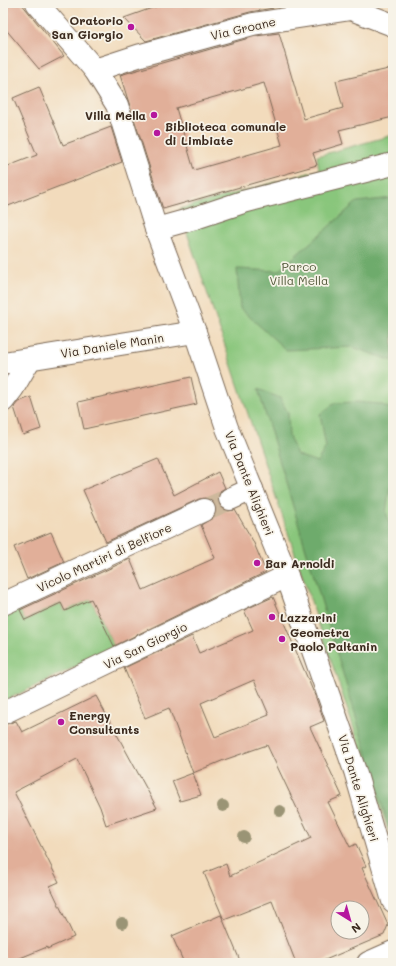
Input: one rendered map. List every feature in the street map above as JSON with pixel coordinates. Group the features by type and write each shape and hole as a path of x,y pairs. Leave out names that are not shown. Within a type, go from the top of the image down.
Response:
{"street":[{"name":"Via Dante Alighieri","path":"37,3 95,70 117,105 156,229 195,332 227,428 287,576 355,771 393,901"},
{"name":"Via Groane","path":"95,70 141,55 253,24 358,6 393,25"},
{"path":"156,229 243,202 393,164"},
{"name":"Via Daniele Manin","path":"3,364 30,358 195,332"},
{"path":"3,400 13,388 30,358"},
{"path":"230,499 252,490"},
{"name":"Vicolo Martiri di Belfiore","path":"3,604 204,510"},
{"name":"Via San Giorgio","path":"3,713 287,576"},
{"path":"368,963 393,952"}],"green space":[{"name":"Parco Villa Mella","path":"393,135 393,845 179,209 319,170 317,156"},
{"path":"393,198 393,361 352,347 286,350 240,308 237,269 278,271 357,202"},
{"path":"258,389 280,398 288,413 289,436 297,455 317,462 326,447 320,414 335,403 356,402 380,404 393,410 393,480 390,486 386,512 393,535 393,841"},
{"path":"91,599 115,648 6,700 3,693 3,609 17,603 25,620 61,603 65,611"}],"building":[{"path":"3,3 21,3 64,56 39,69 3,26"},
{"path":"166,3 271,3 273,8 250,12 146,41 124,18"},
{"name":"Villa Mella","path":"279,33 304,119 343,108 336,81 393,68 393,117 339,130 343,144 313,153 317,165 163,209 120,75 256,36","holes":["264,83 282,145 194,170 176,108"]},
{"path":"39,87 63,145 111,127 122,162 3,208 3,168 37,155 13,98"},
{"path":"191,377 197,404 84,429 78,402"},
{"path":"31,397 41,429 23,435 14,407 18,402"},
{"path":"158,459 174,495 218,472 225,488 220,491 218,497 219,504 222,509 228,511 235,510 253,541 266,572 114,646 91,599 65,611 61,603 25,620 20,610 130,559 143,590 215,558 201,525 214,517 216,511 215,504 211,500 205,498 199,499 106,542 83,490"},
{"path":"51,532 64,562 27,579 14,547"},
{"path":"273,597 316,698 324,721 310,727 342,796 328,802 350,847 356,844 366,866 362,868 388,925 384,935 318,963 296,963 272,901 224,920 204,873 226,864 230,876 311,838 267,745 193,773 169,708 145,718 124,668 192,636 199,653 253,630 244,610","holes":["254,680 269,715 215,737 201,703"]},
{"path":"96,696 157,808 106,825 100,807 77,759 14,792 59,882 50,886 74,937 47,949 47,947 8,963 3,951 3,725 16,721 22,732"},
{"path":"193,773 201,795 180,801 172,781"},
{"path":"221,915 241,963 184,963 172,936"}],"tunnel":[{"path":"204,510 230,499"}],"place":[{"name":"Oratorio San Giorgio","path":"131,27"},
{"name":"Villa Mella","path":"154,115"},
{"name":"Biblioteca comunale di Limbiate","path":"157,133"},
{"name":"Bar Arnoldi","path":"257,563"},
{"name":"Lazzarini","path":"272,617"},
{"name":"Geometra Paolo Paltanin","path":"282,639"},
{"name":"Energy Consultants","path":"61,722"}]}
